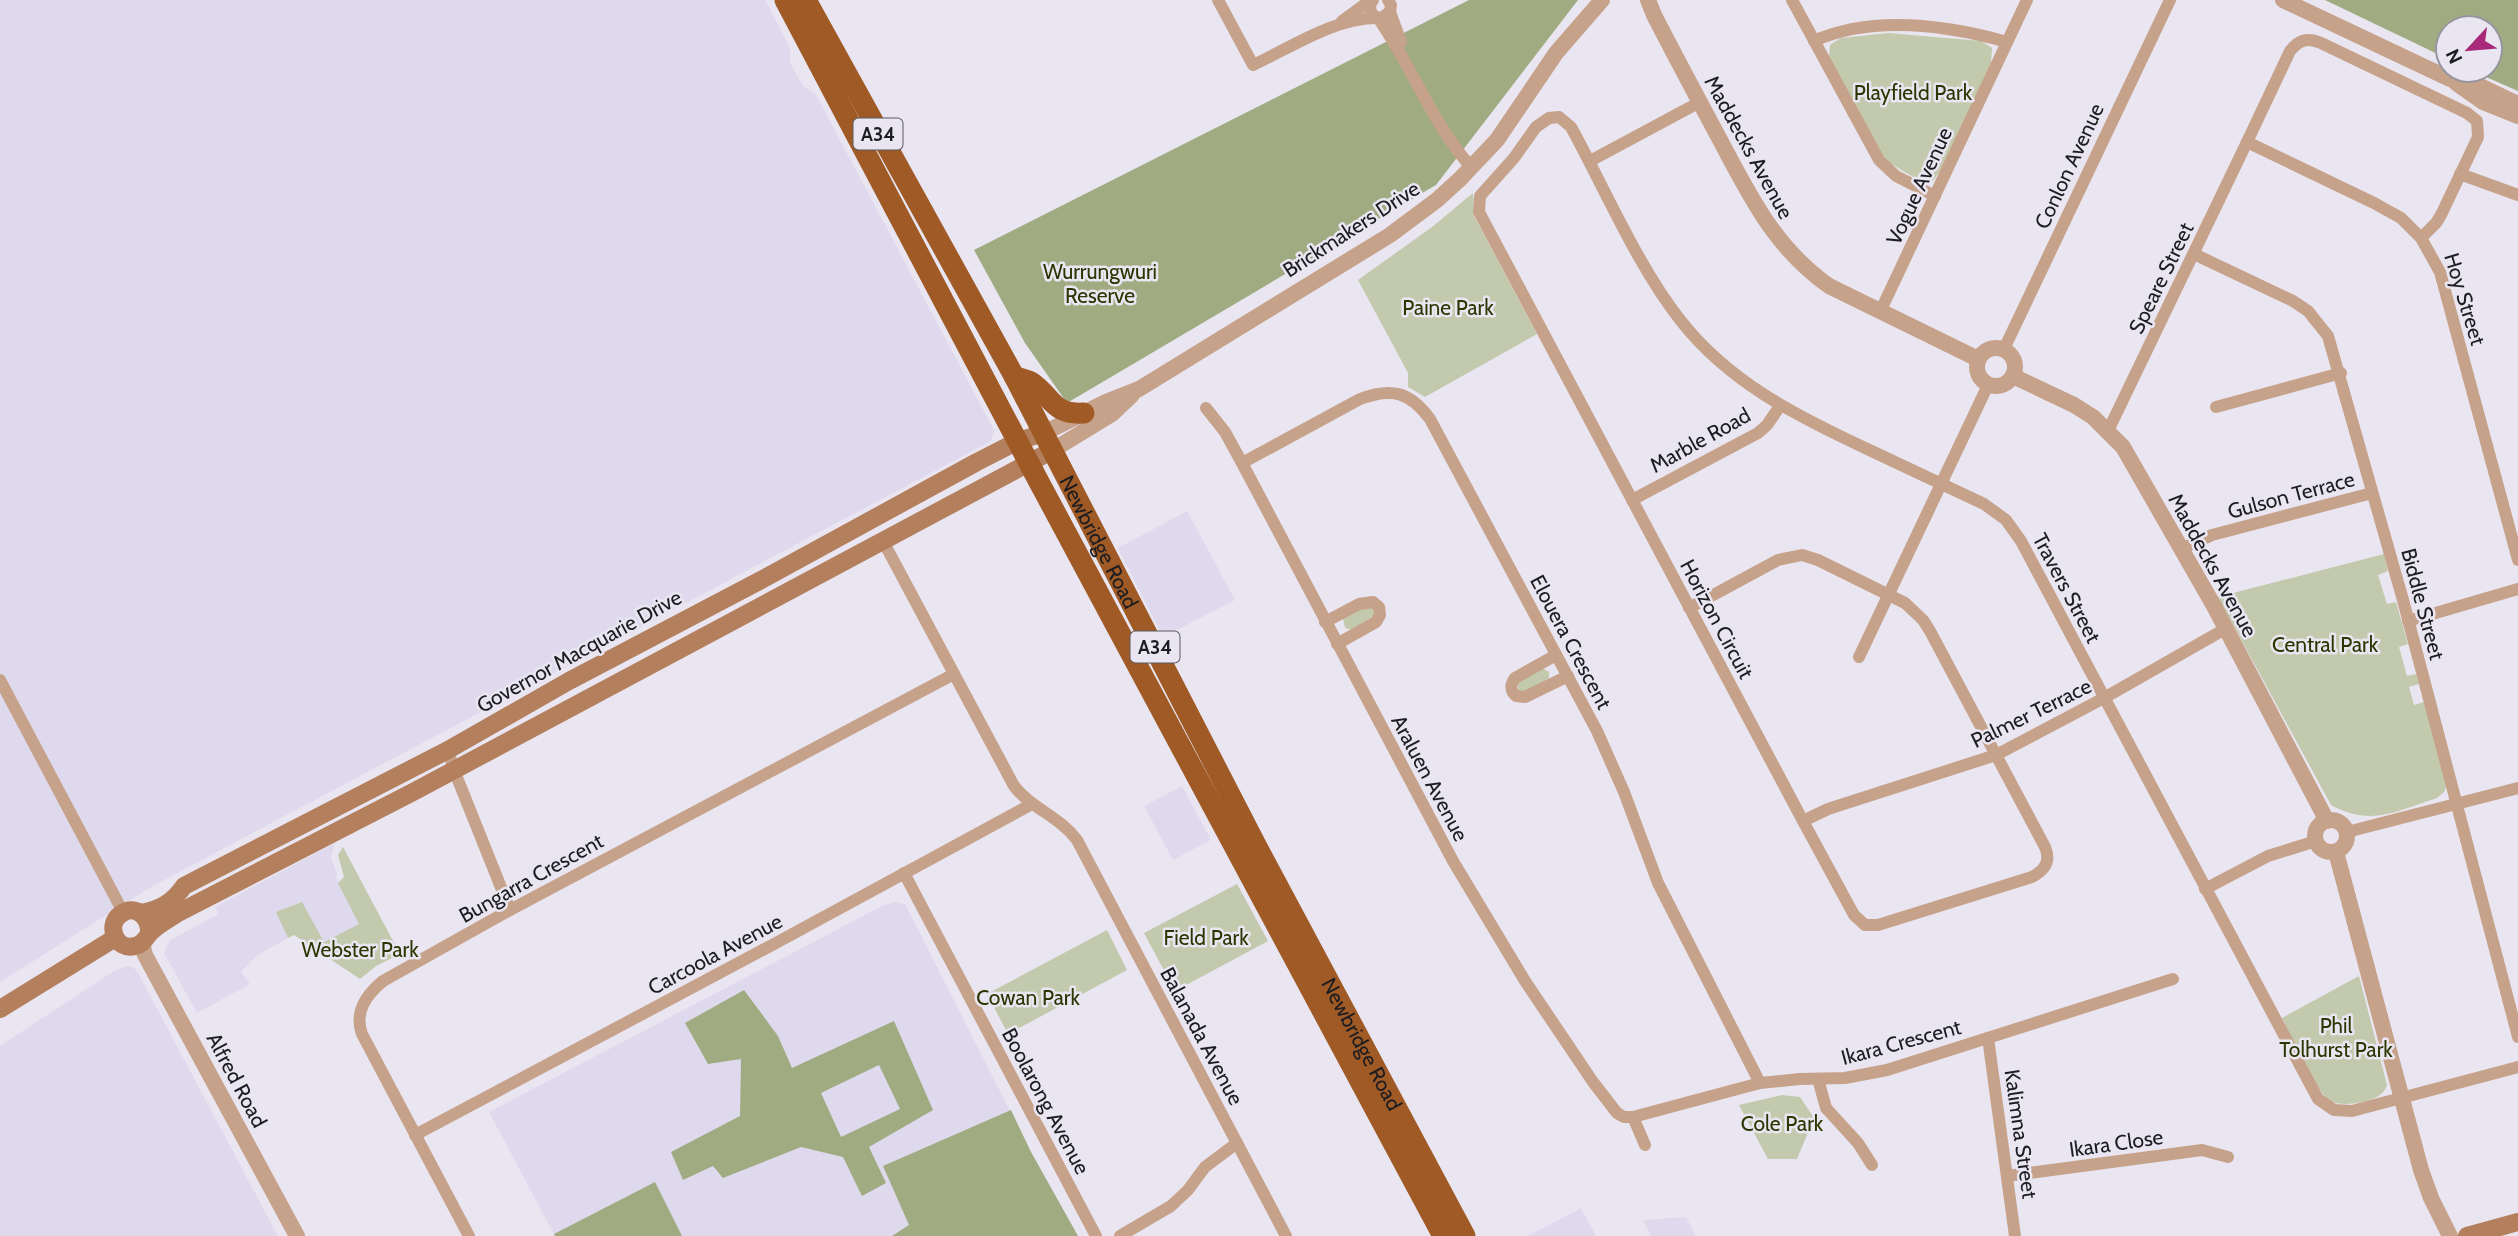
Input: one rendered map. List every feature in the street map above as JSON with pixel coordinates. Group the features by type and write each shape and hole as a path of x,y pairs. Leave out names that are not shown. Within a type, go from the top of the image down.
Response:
{"highway":[{"name":"Newbridge Road","path":"785,0 1443,1236"},
{"name":"Newbridge Road","path":"806,0 1014,376 1256,845 1465,1236"},
{"path":"1014,376 1031,383 1060,410 1067,413 1084,413"}],"main road":[{"name":"Governor Macquarie Drive","path":"132,913 162,907 174,900 184,886 448,750 569,681 1018,441 1049,442"},
{"name":"Brickmakers Drive","path":"1030,464 1049,442"},
{"path":"145,939 148,922 132,913 118,916 113,926 115,938 131,947 145,939 178,913 454,770 1030,464"},
{"path":"0,1009 115,938"},
{"path":"2467,1236 2518,1222"}],"street":[{"path":"1219,0 1253,65 1336,26 1386,12"},
{"path":"1372,0 1370,12 1386,12"},
{"path":"1336,26 1372,0"},
{"name":"Brickmakers Drive","path":"1049,442 1084,413 1139,389 1413,219 1472,168 1497,140 1556,53 1602,0"},
{"name":"Maddecks Avenue","path":"1641,0 1651,7 1759,213 1790,254 1829,286 1978,359"},
{"path":"1792,0 1879,160 1896,176 1936,196"},
{"name":"Vogue Avenue","path":"1880,312 2027,0"},
{"name":"Conlon Avenue","path":"2004,349 2170,0"},
{"path":"2283,0 2434,72"},
{"path":"1386,12 1440,124 1454,149 1472,168"},
{"path":"1814,41 1841,31 1894,26 1940,29 2007,41"},
{"path":"2247,142 2290,51 2303,40 2321,43 2473,116 2479,127 2479,137 2436,223 2421,238"},
{"path":"2457,84 2483,102 2518,116"},
{"path":"2470,84 2518,104"},
{"path":"1590,161 1700,102"},
{"name":"Horizon Circuit","path":"1590,161 1568,123 1559,117 1549,118 1536,127 1514,158 1484,191 1478,207 1481,217 1860,923 1869,926 2032,877 2045,867 2047,853 1996,755"},
{"name":"Hoy Street","path":"2247,142 2389,211 2421,238 2440,272 2518,560"},
{"name":"Speare Street","path":"2108,431 2247,142"},
{"name":"Travers Street","path":"1590,161 1645,265 1682,323 1732,373 1780,406 1996,510 2014,531 2318,1099 2334,1110 2343,1112 2518,1067"},
{"path":"2460,174 2518,195"},
{"name":"Biddle Street","path":"2194,254 2293,301 2308,311 2328,336 2408,621 2518,1037"},
{"path":"1992,348 2004,349 2015,363 2013,376 2005,384 1988,385 1977,371 1978,359 1992,348"},
{"path":"2216,407 2340,373"},
{"name":"Maddecks Avenue","path":"2013,376 2074,405 2108,431 2134,465 2327,821"},
{"path":"1859,657 1988,385"},
{"name":"Brickmakers Drive","path":"1049,442 1112,414 1139,389"},
{"name":"Elouera Crescent","path":"1242,463 1360,399 1384,392 1414,400 1430,419 1612,761 1667,903 1760,1083"},
{"name":"Marble Road","path":"1632,500 1758,433 1780,406"},
{"name":"Araluen Avenue","path":"1206,408 1225,432 1453,861 1492,928 1613,1108 1620,1115 1633,1117"},
{"name":"Gulson Terrace","path":"2181,549 2212,536 2372,494"},
{"name":"Balanada Avenue","path":"883,541 1014,786 1032,804 1062,823 1077,841 1286,1236"},
{"path":"1689,608 1778,560 1794,555 1818,560 1905,603 1923,620 1996,755"},
{"path":"2408,621 2518,589"},
{"path":"1325,622 1368,601 1379,607 1380,615 1376,622 1337,644"},
{"name":"Palmer Terrace","path":"1803,821 1828,809 1996,755 2104,698 2225,629"},
{"path":"1556,655 1516,678 1512,683 1512,691 1516,696 1525,697 1568,676"},
{"name":"Bungarra Crescent","path":"469,1236 362,1034 359,1019 370,993 383,981 510,910 954,674"},
{"path":"0,680 132,913"},
{"path":"448,750 510,910"},
{"path":"2347,832 2518,788"},
{"name":"Carcoola Avenue","path":"415,1135 1032,804"},
{"path":"2327,821 2340,823 2347,832 2345,846 2336,852 2321,849 2316,841 2316,831 2327,821"},
{"path":"2206,889 2268,856 2316,841"},
{"path":"2336,852 2426,1184 2450,1236"},
{"name":"Boolarong Avenue","path":"904,873 1096,1236"},
{"name":"Alfred Road","path":"145,939 145,955 297,1236"},
{"name":"Ikara Crescent","path":"1633,1117 1760,1083 1868,1074 2173,979"},
{"name":"Kalimna Street","path":"1988,1038 2015,1236"},
{"path":"1818,1079 1826,1108 1858,1143 1872,1165"},
{"path":"1633,1117 1645,1144"},
{"path":"1120,1236 1171,1206 1188,1191 1205,1167 1237,1143"},
{"name":"Ikara Close","path":"2007,1176 2202,1150 2228,1157"}],"shaded area":[{"path":"0,0 765,0 790,48 790,63 803,86 815,93 994,430 991,441 151,887 0,982"},
{"path":"1187,511 1235,600 1163,637 1118,548"},
{"path":"1182,786 1211,840 1173,860 1144,806"},
{"path":"335,843 331,857 336,877 359,924 324,942 293,907 277,912 288,938 256,956 241,972 250,984 197,1013 164,953 170,940 219,914 215,907"},
{"path":"895,902 905,904 1031,1152 1078,1236 555,1236 489,1112 882,906"},
{"path":"127,966 138,973 278,1236 0,1236 0,1046 114,971"},
{"path":"1581,1208 1596,1236 1527,1236 1549,1225"},
{"path":"1686,1217 1696,1236 1651,1236 1643,1220"}],"green space":[{"name":"Wurrungwuri Reserve","path":"1469,0 1578,0 1436,185 1067,403 1025,343 974,250"},
{"path":"2325,0 2518,0 2518,91 2502,84 2504,14 2434,14 2434,52"},
{"name":"Playfield Park","path":"1888,33 1981,41 1992,48 1991,63 1942,168 1933,181 1923,183 1890,163 1882,154 1829,58 1830,45 1841,38"},
{"name":"Paine Park","path":"1473,193 1474,216 1537,334 1425,397 1408,387 1408,373 1358,280 1432,227"},
{"name":"Central Park","path":"2384,554 2388,571 2378,575 2387,604 2396,602 2408,644 2399,647 2407,676 2416,674 2419,684 2409,687 2414,705 2424,702 2447,784 2444,792 2437,798 2396,812 2372,816 2345,812 2331,805 2218,597"},
{"path":"1366,606 1373,607 1375,615 1352,630 1345,628 1343,619"},
{"path":"1542,668 1549,672 1549,678 1526,693 1519,691 1517,682"},
{"name":"Webster Park","path":"343,847 400,954 376,966 360,979 294,935 288,938 276,912 302,902 324,942 359,924 338,883 344,877 338,855"},
{"name":"Field Park","path":"1237,884 1268,941 1175,991 1144,933"},
{"name":"Cowan Park","path":"1107,930 1127,970 1008,1034 987,994"},
{"name":"Phil Tolhurst Park","path":"2359,976 2387,1085 2380,1095 2374,1098 2341,1104 2329,1100 2317,1086 2282,1018"},
{"path":"744,990 778,1036 792,1068 894,1021 933,1110 869,1147 886,1183 862,1196 843,1157 801,1147 723,1178 713,1166 683,1180 671,1152 740,1116 741,1059 708,1064 685,1023","holes":["879,1065 900,1109 841,1137 821,1093"]},
{"name":"Cole Park","path":"1782,1095 1800,1097 1814,1118 1797,1159 1768,1159 1739,1105"},
{"path":"1011,1110 1078,1236 892,1236 909,1225 883,1166"},
{"path":"655,1182 682,1236 555,1236 554,1234"}]}
